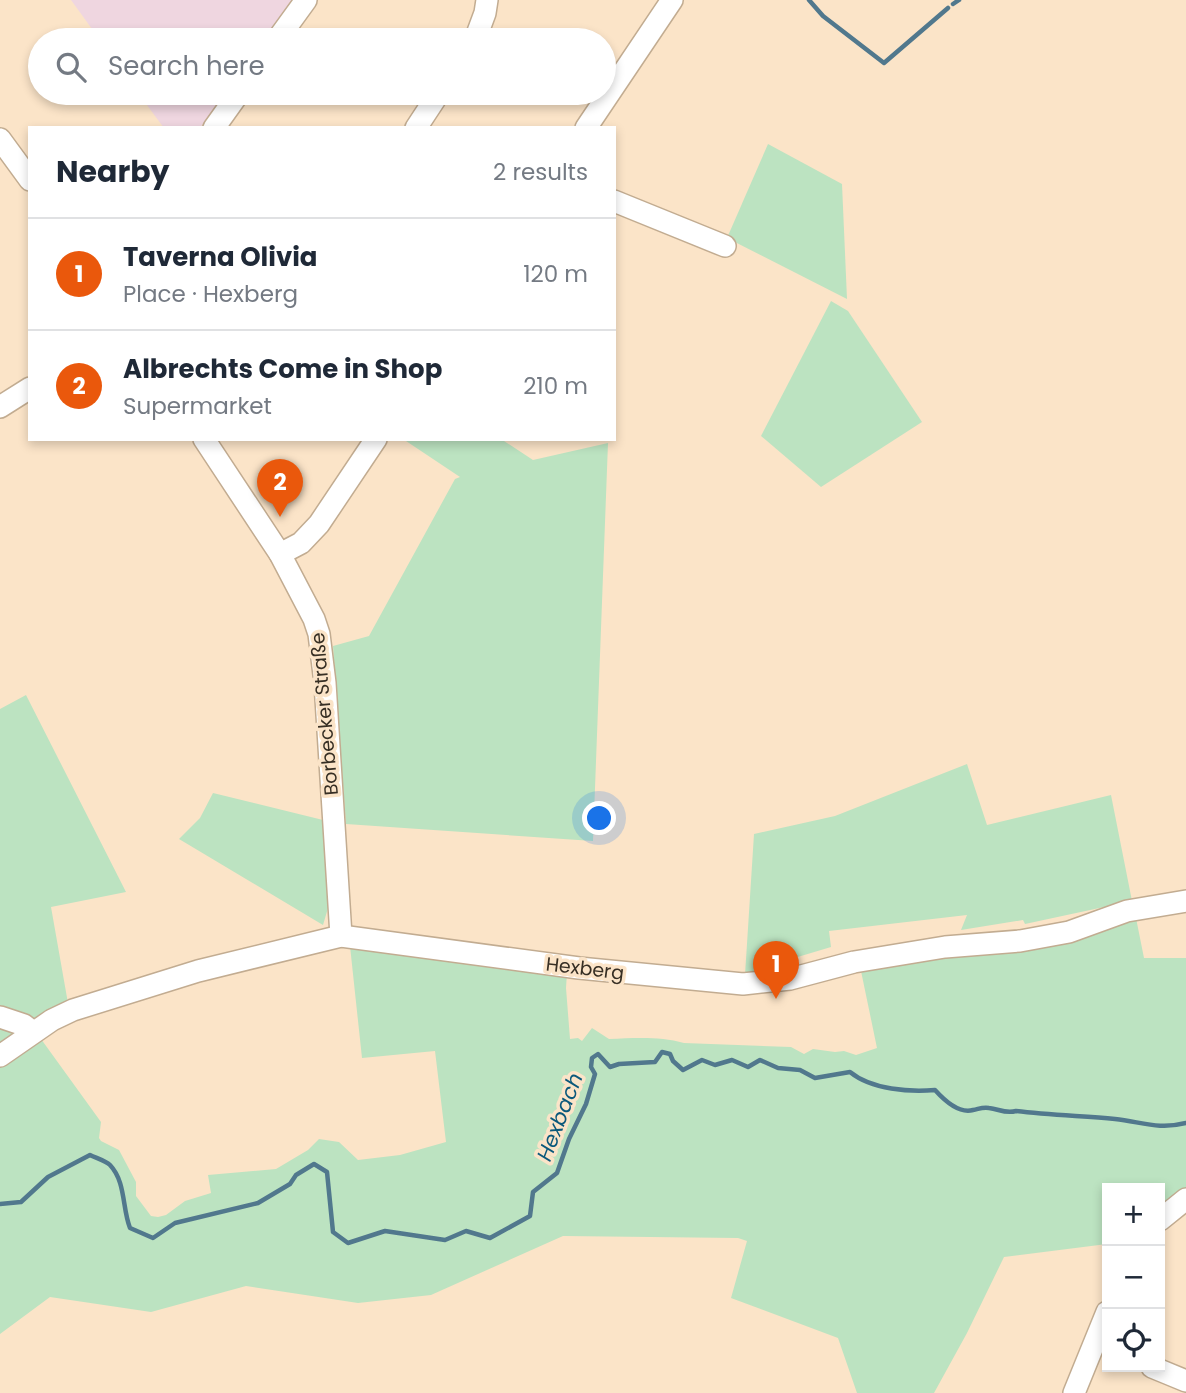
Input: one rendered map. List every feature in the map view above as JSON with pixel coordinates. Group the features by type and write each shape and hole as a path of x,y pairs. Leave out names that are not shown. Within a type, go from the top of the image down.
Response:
{"street":[{"path":"286,28 306,0"},
{"path":"479,28 488,0"},
{"path":"616,83 672,0"},
{"path":"215,126 230,105"},
{"path":"417,126 431,105"},
{"path":"587,126 601,105"},
{"path":"0,139 28,177"},
{"path":"616,202 725,246"},
{"path":"0,407 28,389"},
{"name":"Borbecker Straße","path":"205,441 280,554 314,619 323,658 341,936"},
{"path":"280,554 301,543 319,524 375,441"},
{"name":"Hexberg","path":"0,1056 33,1032 73,1010 185,975 341,936 579,968 743,984 789,979 854,962 945,947 1020,941 1069,932 1127,911 1186,901"},
{"path":"0,1017 24,1025 33,1032"},
{"path":"1165,1216 1186,1199"},
{"path":"1074,1393 1101,1345"},
{"path":"1164,1372 1186,1381"}],"shaded area":[{"path":"71,0 292,0 272,28 91,28"},
{"path":"147,105 216,105 201,126 163,126"}],"green space":[{"path":"768,144 842,184 847,299 727,238"},
{"path":"831,301 848,311 922,422 821,487 761,436"},
{"path":"406,441 504,441 533,460 608,443 593,841 346,824 333,646 369,636 455,479 460,477"},
{"path":"26,695 126,892 51,907 69,1009 41,1039 101,1122 101,1141 119,1150 136,1182 136,1196 151,1216 166,1215 185,1201 211,1193 208,1175 276,1169 308,1150 319,1139 339,1142 358,1160 400,1155 446,1142 435,1051 362,1058 350,946 567,973 570,1039 578,1038 582,1041 592,1028 609,1039 656,1038 684,1043 791,1047 804,1054 813,1049 844,1051 856,1055 877,1048 861,971 1135,913 1144,958 1186,958 1186,1191 1165,1206 1165,1183 1102,1183 1102,1245 1004,1257 934,1393 857,1393 838,1338 731,1298 747,1241 738,1238 563,1236 431,1295 358,1303 246,1286 151,1312 50,1297 0,1334 0,709"},
{"path":"967,764 987,825 1111,795 1132,901 1025,924 1023,920 961,930 967,915 829,931 831,947 791,959 792,973 745,975 754,834 835,816"},
{"path":"213,793 323,820 328,908 323,925 179,839 200,818"}],"waterway":[{"path":"809,0 823,16 884,63 948,8"},
{"path":"953,4 959,0"},
{"name":"Hexbach","path":"0,1204 21,1202 48,1177 90,1155 108,1164 119,1179 130,1228 153,1238 175,1223 258,1203 290,1184 296,1175 314,1164 327,1172 333,1232 348,1243 385,1231 445,1240 466,1231 490,1238 530,1216 533,1192 557,1173 569,1139 586,1104 595,1074 591,1067 592,1058 598,1054 610,1067 655,1062 662,1052 670,1054 683,1070 702,1060 715,1065 732,1060 748,1067 760,1060 778,1068 800,1070 815,1078 850,1072 880,1086 914,1091 935,1090 952,1105 968,1111 987,1108 1009,1112 1115,1119 1159,1126 1186,1123"}],"place":[{"name":"Albrechts Come in Shop","path":"280,517"},
{"name":"Taverna Olivia","path":"776,999"}]}
